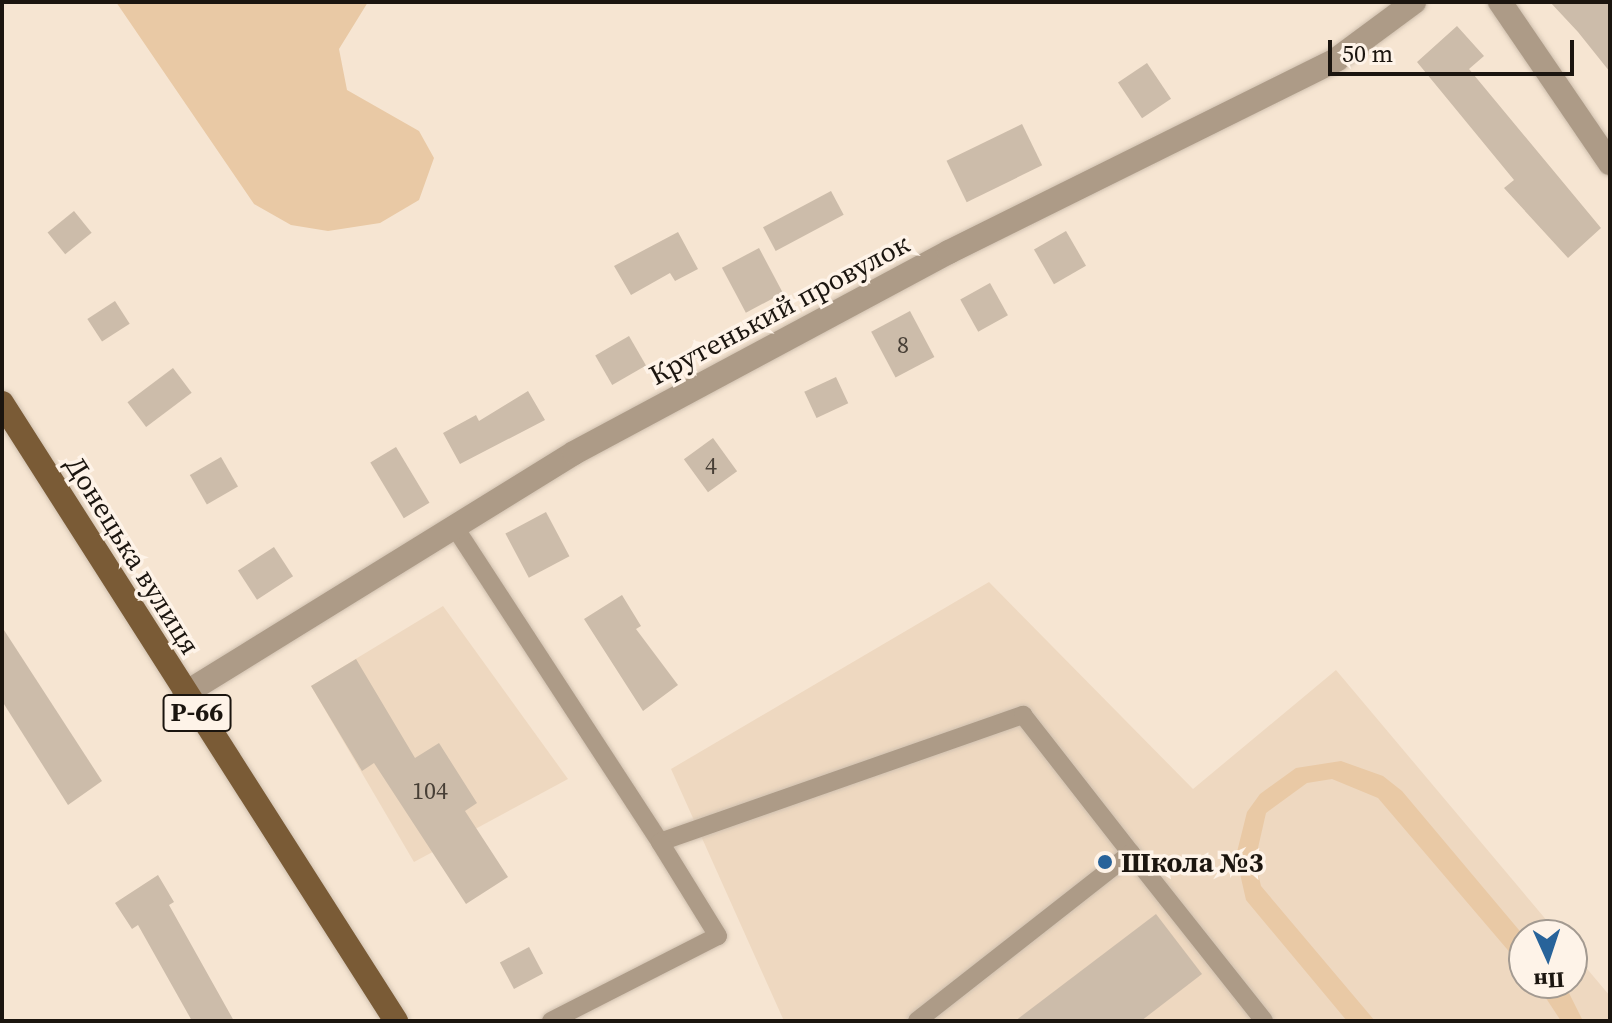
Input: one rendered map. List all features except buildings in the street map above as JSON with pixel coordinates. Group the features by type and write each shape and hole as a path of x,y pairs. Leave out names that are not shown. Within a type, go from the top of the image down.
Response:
{"main road":[{"name":"Донецька вулиця","path":"2,403 184,694 396,1021"}],"street":[{"name":"Крутенький провулок","path":"184,694 456,529 574,453 922,267 1337,59 1414,2"},
{"path":"1500,2 1610,163"}],"lane":[{"path":"456,529 718,936 551,1021"},
{"path":"660,842 1023,715 1264,1021"},
{"path":"917,1021 1131,853"}],"shaded area":[{"path":"116,2 368,2 339,49 347,90 419,131 434,158 419,200 380,223 328,231 291,225 254,204"},
{"name":"Школа №3","path":"989,582 1193,789 1336,670 1546,919 1508,919 1508,999 1588,999 1588,970 1610,996 1610,1021 784,1021 671,769"},
{"path":"443,606 568,779 414,862 311,686"},
{"path":"1341,761 1383,776 1402,791 1510,919 1508,950 1378,798 1332,779 1307,783 1266,813 1255,861 1261,886 1375,1021 1347,1021 1246,900 1236,856 1247,812 1260,794 1296,768"},
{"path":"1547,999 1572,999 1583,1021 1561,1021"}],"place":[{"name":"Школа №3","path":"1105,862"}]}
